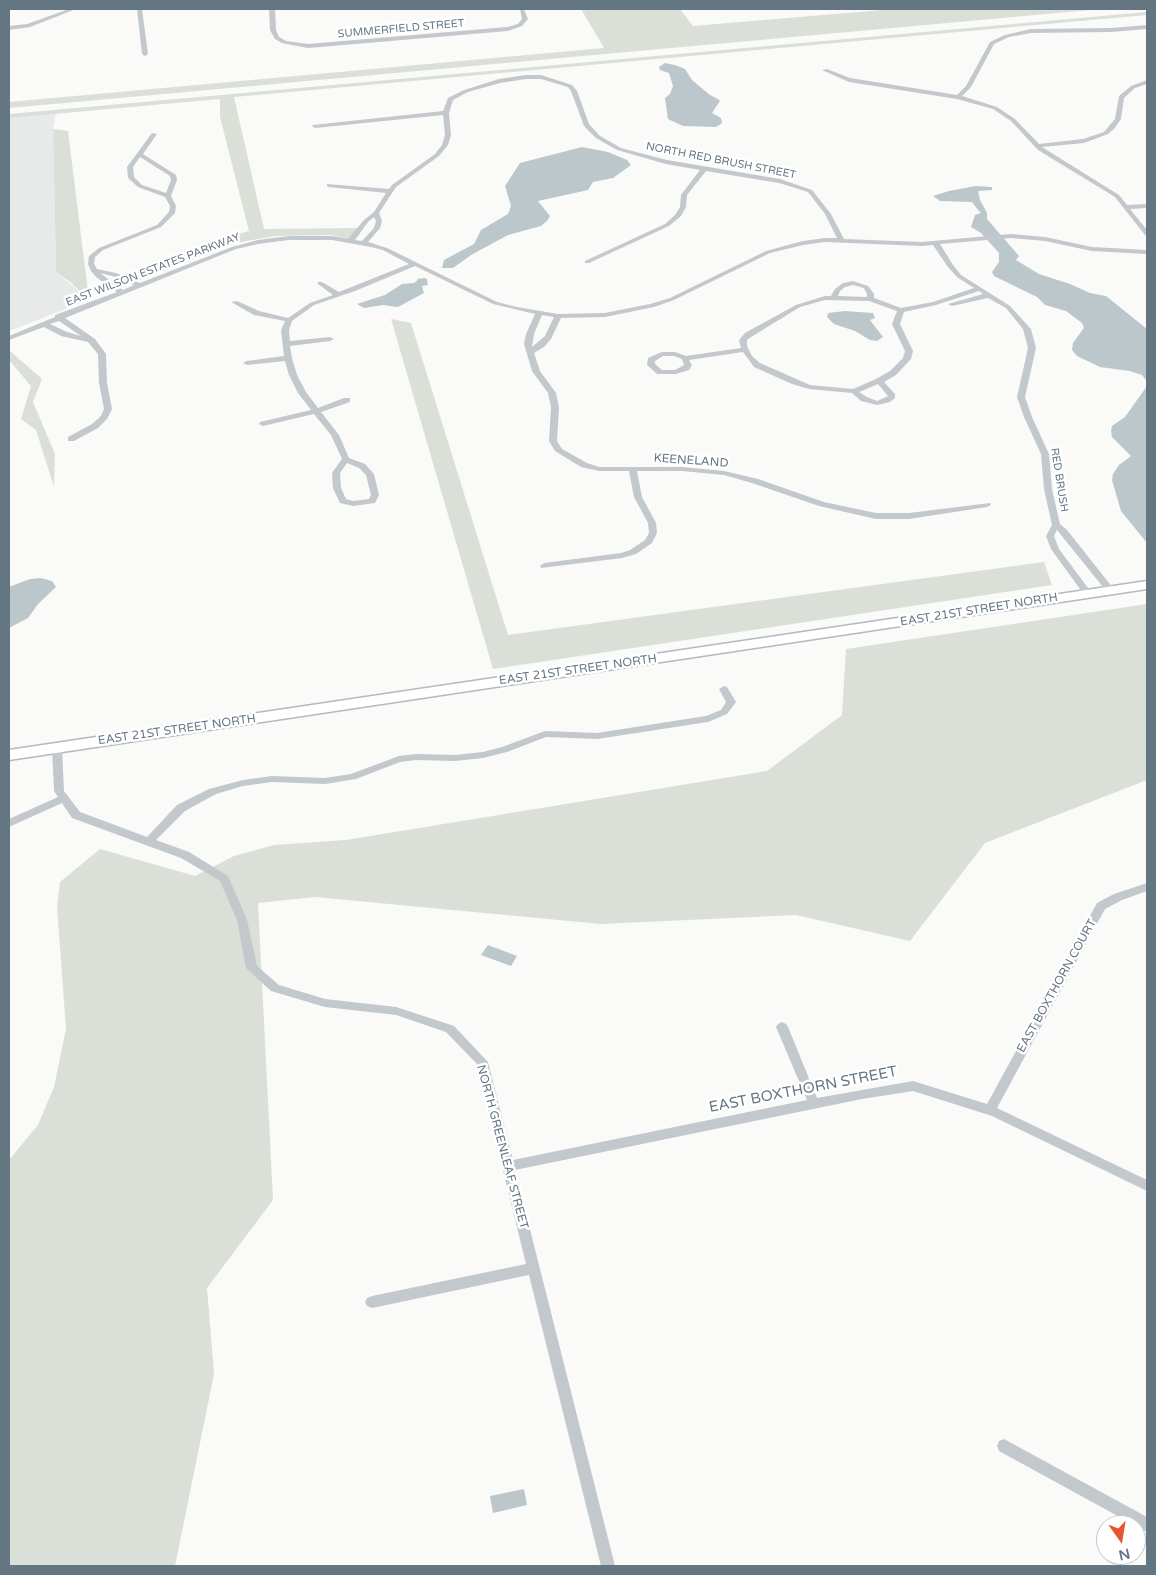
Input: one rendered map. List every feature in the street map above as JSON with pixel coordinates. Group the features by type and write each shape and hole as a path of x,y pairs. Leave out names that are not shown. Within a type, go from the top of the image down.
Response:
{"main road":[{"name":"EAST 21ST STREET NORTH","path":"9,755 1147,585"}],"street":[{"path":"9,28 28,26 73,9"},
{"path":"139,9 145,54"},
{"name":"SUMMERFIELD STREET","path":"272,9 273,30 277,38 298,45 322,45 508,29 520,25 525,19 522,9"},
{"path":"958,97 968,87 992,43 1007,36 1039,30 1111,30 1147,27"},
{"path":"825,70 836,76 857,81 958,97 995,108 1005,114 1037,146 1061,163 1105,187 1117,196 1147,234"},
{"name":"NORTH RED BRUSH STREET","path":"446,113 450,99 466,91 514,78 546,78 570,86 574,90 586,125 606,142 634,154 780,181 810,191 828,214 841,240"},
{"path":"1037,146 1084,141 1106,133 1112,128 1118,118 1121,97 1134,87 1147,82"},
{"path":"315,126 446,113 448,135 445,145 437,155 406,176 390,191 376,213 366,221 351,240"},
{"path":"121,292 98,276 93,270 91,264 92,256 101,249 158,226 168,220 172,213 173,206 168,196 140,186 132,178 130,167 141,155 154,134"},
{"path":"141,155 173,175 174,180 168,196"},
{"path":"587,262 667,225 678,216 689,187 706,168"},
{"path":"328,184 390,191"},
{"path":"1127,207 1147,206"},
{"path":"364,243 377,228 379,222 376,213"},
{"name":"EAST WILSON ESTATES PARKWAY","path":"9,338 234,248 258,242 310,237 351,240 385,249 494,303 539,314 558,316 605,315 652,306 672,299 768,252 803,243 841,240 898,244 936,244 1010,236 1045,239 1092,250 1147,252"},
{"path":"936,244 959,276 979,289"},
{"path":"346,459 336,472 338,488 343,501 353,504 372,501 375,495 370,474 362,466 346,459 335,435 302,393 288,358 285,330 289,320 312,304 414,264"},
{"path":"93,270 114,274 139,285"},
{"path":"320,284 338,295"},
{"path":"834,297 837,290 843,285 853,284 866,286 871,294 870,299"},
{"path":"901,310 896,324 908,346 907,359 892,373 879,381 854,391 809,387 795,382 757,364 742,346 743,340 748,334 809,302 834,297 870,299 901,310 934,304 979,289"},
{"name":"RED BRUSH","path":"979,289 1008,307 1019,318 1031,339 1032,348 1021,397 1045,454 1048,489 1056,525 1064,532 1110,590"},
{"path":"934,304 954,304 990,296"},
{"path":"235,302 257,313 289,320"},
{"name":"KEENELAND","path":"539,314 530,334 528,344 536,371 552,393 555,407 553,441 559,451 571,459 592,467 633,470 682,469 724,473 755,481 822,504 876,516 909,516 987,505"},
{"path":"530,352 542,345 558,316"},
{"path":"58,318 92,341 102,354 103,383 108,409 104,417 95,426 70,439"},
{"path":"44,324 64,334 92,341"},
{"path":"287,344 330,339"},
{"path":"685,358 744,350"},
{"path":"247,363 288,358"},
{"path":"854,391 864,399 877,403 888,400 892,396 879,381"},
{"path":"263,424 316,411 347,400"},
{"path":"544,566 622,555 633,552 649,541 653,532 652,523 638,497 633,470"},
{"name":"RED BRUSH","path":"1056,525 1050,536 1055,549 1088,594"},
{"path":"148,842 181,808 213,791 243,783 272,778 325,781 352,777 399,759 416,757 455,758 482,755 504,750 545,734 597,736 708,719 724,712 731,702 724,689"},
{"name":"NORTH GREENLEAF STREET","path":"57,748 60,791 76,815 185,855 224,879 242,920 252,968 274,988 325,1003 396,1011 450,1029 482,1062 608,1566"},
{"path":"9,823 64,798"},
{"name":"EAST BOXTHORN COURT","path":"990,1110 1101,906 1118,897 1147,887"},
{"path":"782,1028 814,1104"},
{"name":"EAST BOXTHORN STREET","path":"508,1166 862,1094 913,1086 990,1110 1147,1186"},
{"path":"372,1302 533,1268"},
{"path":"1004,1446 1147,1525"}],"shaded area":[{"path":"581,9 680,9 693,26 894,9 1102,9 9,108 9,102 604,48"},
{"path":"1147,12 1147,15 234,97 264,229 360,228 351,240 332,235 275,236 230,244 139,280 129,280 221,239 249,231 220,117 220,99 9,118 9,114"},
{"path":"665,63 685,69 692,80 720,101 712,113 721,118 722,123 716,127 683,126 668,119 665,98 670,94 673,86 669,73 660,70 659,67"},
{"path":"56,113 53,129 56,272 89,300 9,331 9,118"},
{"path":"53,129 68,131 89,300 56,272"},
{"path":"582,147 608,152 627,160 631,165 613,178 593,182 588,190 538,201 550,216 541,226 508,235 471,255 453,268 442,268 444,260 474,244 481,230 508,214 511,206 505,186 520,163"},
{"path":"976,186 992,187 992,190 978,191 980,200 987,213 987,219 1019,256 1016,260 1039,274 1090,293 1106,296 1147,329 1147,386 1146,380 1142,375 1130,371 1100,367 1077,356 1072,350 1073,343 1084,328 1082,323 1066,311 1045,305 1037,297 994,276 992,272 999,262 999,253 981,233 971,227 975,215 981,213 972,202 940,201 933,196"},
{"path":"425,278 428,285 422,286 424,293 398,307 383,305 364,308 357,304 385,295 402,284 414,283 417,279"},
{"path":"845,311 873,313 875,318 870,320 883,337 877,341 870,340 855,331 834,324 827,317 828,313"},
{"path":"391,319 411,323 508,635 1044,562 1052,585 493,669"},
{"path":"9,350 42,379 33,402 55,454 54,487 36,430 21,419 31,386 9,360"},
{"path":"1147,386 1147,543 1121,511 1112,480 1113,474 1119,465 1131,456 1112,437 1111,431 1112,426 1125,417"},
{"path":"41,578 52,581 56,587 38,604 28,618 9,628 9,587 30,579"},
{"path":"1147,604 1147,780 985,843 910,941 796,915 601,924 315,897 258,903 273,1200 207,1288 214,1374 175,1566 9,1566 9,1160 38,1125 54,1087 66,1029 57,907 60,882 100,849 195,876 234,856 274,845 346,840 767,771 842,715 846,649"},
{"path":"488,945 517,956 511,966 481,955"},
{"path":"524,1489 527,1505 493,1513 490,1496"}]}
